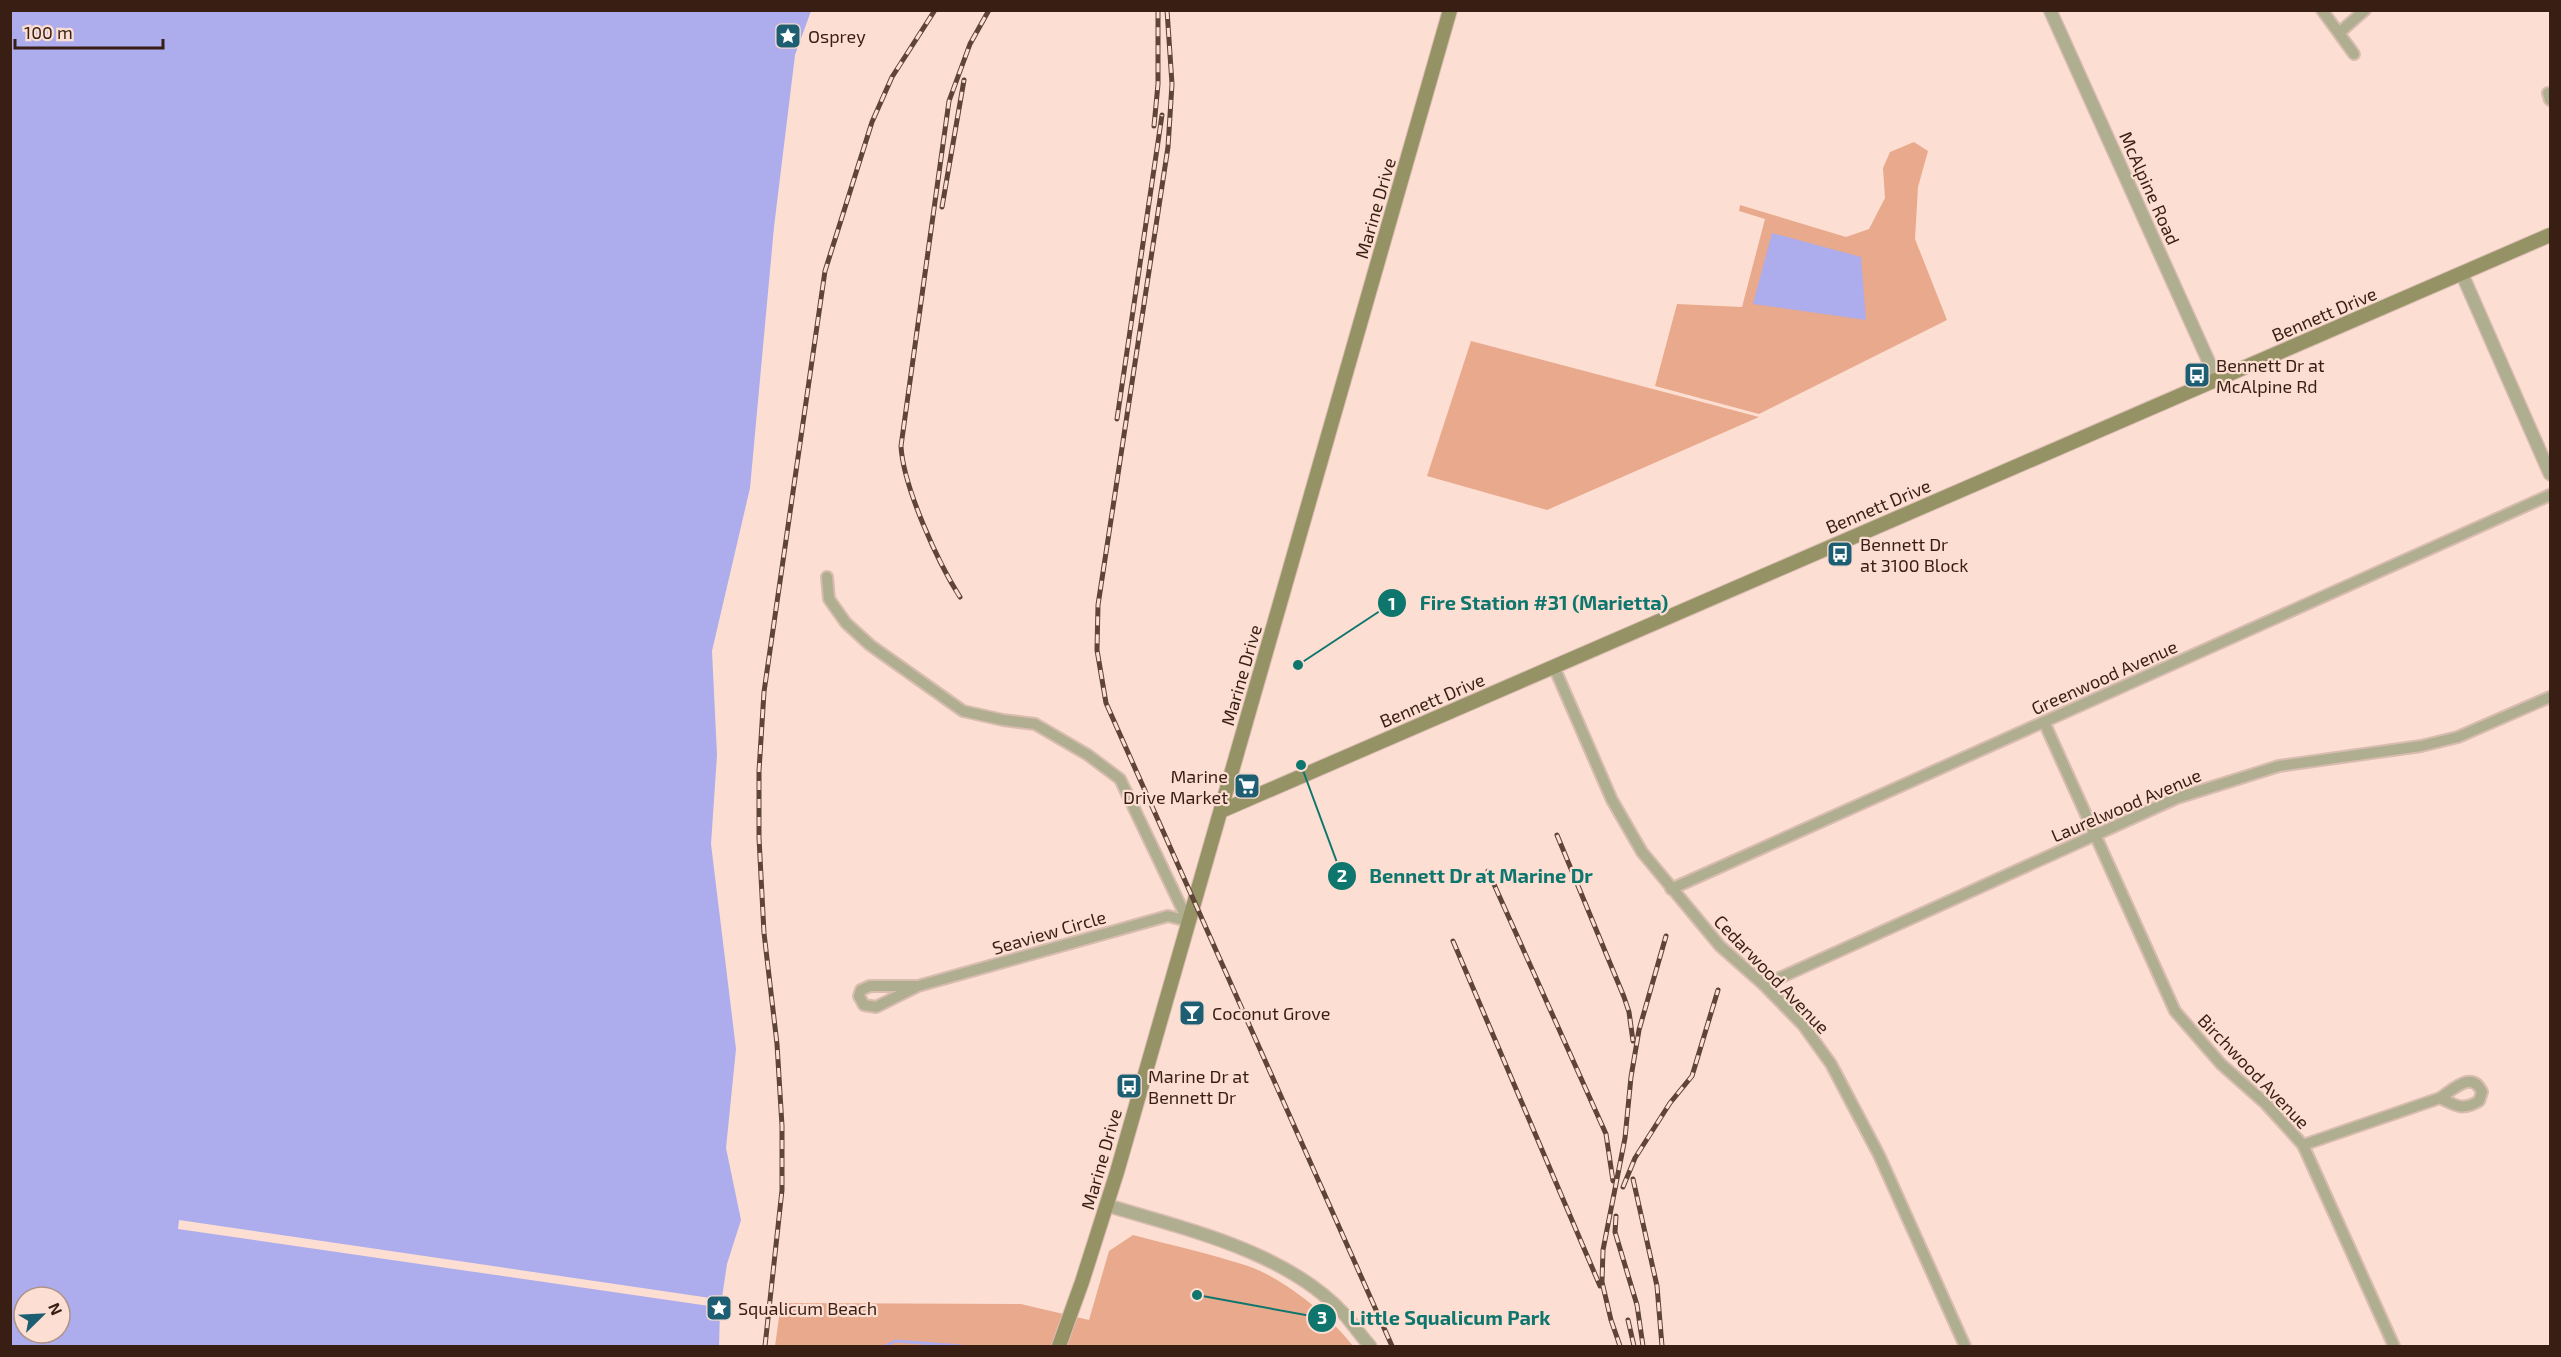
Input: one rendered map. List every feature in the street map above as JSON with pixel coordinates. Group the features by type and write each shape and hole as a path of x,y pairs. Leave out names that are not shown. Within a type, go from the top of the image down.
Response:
{"main road":[{"name":"Marine Drive","path":"1059,1347 1106,1205 1450,10"},
{"name":"Bennett Drive","path":"1221,811 2550,235"}],"street":[{"name":"McAlpine Road","path":"2050,10 2217,380"},
{"path":"2322,10 2354,54"},
{"path":"2340,32 2365,10"},
{"path":"2462,274 2550,474"},
{"name":"Greenwood Avenue","path":"1671,889 2550,495"},
{"path":"827,577 829,599 846,622 870,645 963,711 1035,724 1088,755 1120,779 1188,921"},
{"name":"Cedarwood Avenue","path":"1554,667 1612,800 1642,852 1720,946 1764,985 1803,1025 1831,1064 1880,1155 1965,1347"},
{"name":"Laurelwood Avenue","path":"1764,985 2177,798 2279,766 2421,746 2487,726 2550,697"},
{"name":"Birchwood Avenue","path":"2044,722 2175,1011 2215,1057 2265,1103 2302,1145 2394,1347"},
{"name":"Seaview Circle","path":"918,986 870,986 861,990 859,996 864,1005 876,1007 918,986 1168,916 1188,921"},
{"path":"2302,1145 2440,1098"},
{"path":"1106,1205 1224,1242 1274,1263 1305,1282 1343,1313 1370,1347"}],"shaded area":[{"path":"1914,142 1928,151 1918,187 1915,239 1947,320 1759,414 1655,386 1677,304 1742,307 1765,219 1739,211 1740,205 1846,237 1869,229 1885,198 1883,168 1890,152"},
{"path":"1471,341 1759,417 1547,510 1427,476"},
{"path":"1133,1235 1248,1266 1262,1272 1306,1300 1353,1346 775,1346 781,1303 1021,1304 1089,1320 1109,1251"}],"water":[{"path":"10,11 811,11 795,55 774,227 750,488 712,651 717,755 711,844 736,1049 726,1148 741,1220 727,1264 720,1311 719,1346 11,1346"},
{"path":"1772,233 1861,257 1866,320 1753,304"}],"pier":[{"path":"179,1220 724,1300 723,1308 178,1229"}],"waterway":[{"path":"885,1346 896,1341 961,1346"}],"railway":[{"path":"765,1346 782,1190 782,1126 777,1044 764,933 759,838 759,771 764,692 825,271 872,122 892,77 935,10"},
{"path":"960,597 923,524 908,482 901,446 949,101 970,44 989,10"},
{"path":"1154,126 1158,84 1158,10"},
{"path":"1167,10 1172,84 1168,147 1098,605 1097,650 1106,703 1392,1346"},
{"path":"942,207 964,80"},
{"path":"1117,419 1162,115"},
{"path":"1557,835 1624,997 1629,1012 1633,1041"},
{"path":"1488,871 1606,1134 1613,1181"},
{"path":"1620,1346 1602,1282 1603,1250 1625,1138 1631,1077 1639,1030 1666,936"},
{"path":"1453,941 1600,1286"},
{"path":"1623,1187 1635,1158 1670,1103 1692,1076 1718,990"},
{"path":"1633,1179 1657,1286 1662,1346"},
{"path":"1616,1216 1615,1232 1637,1305 1643,1346"},
{"path":"1628,1320 1634,1346"}],"place":[{"name":"Osprey","path":"788,36"},
{"name":"Bennett Dr at McAlpine Rd","path":"2197,375"},
{"name":"Bennett Dr at 3100 Block","path":"1840,554"},
{"name":"Fire Station #31 (Marietta)","path":"1298,665"},
{"name":"Bennett Dr at Marine Dr","path":"1301,765"},
{"name":"Marine Drive Market","path":"1247,786"},
{"name":"Coconut Grove","path":"1192,1013"},
{"name":"Marine Dr at Bennett Dr","path":"1129,1086"},
{"name":"Little Squalicum Park","path":"1197,1295"},
{"name":"Squalicum Beach","path":"719,1308"}]}
